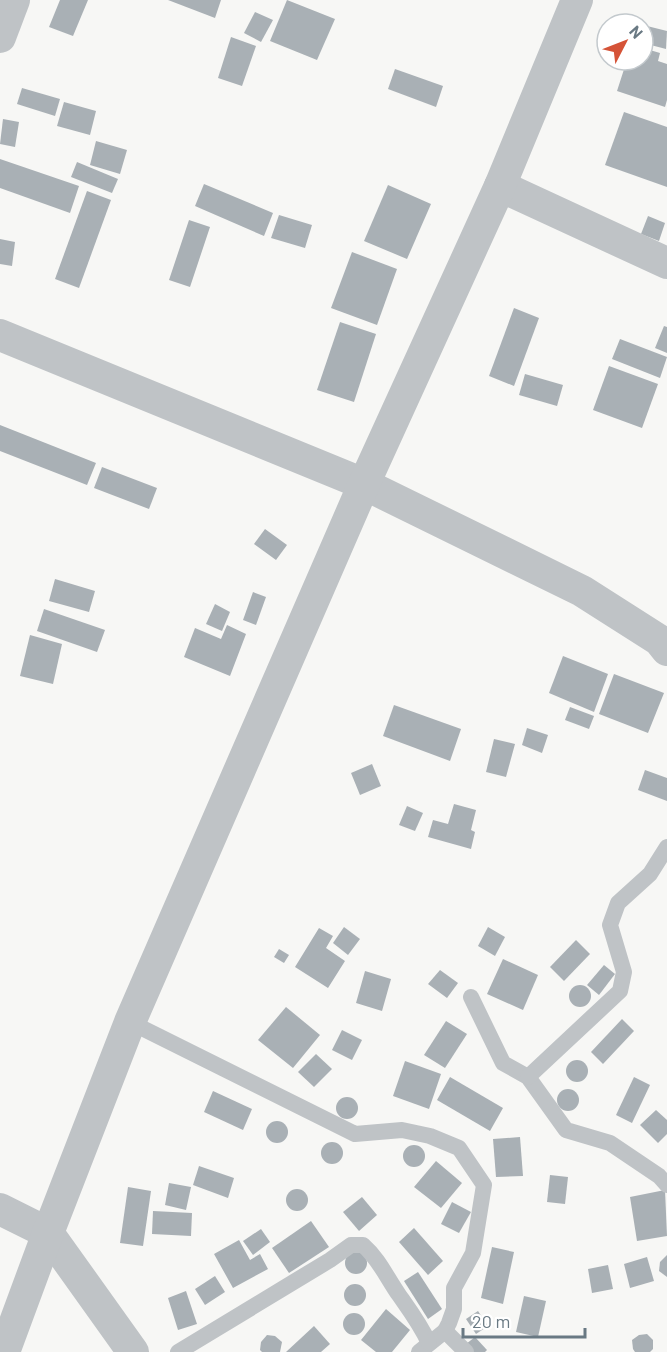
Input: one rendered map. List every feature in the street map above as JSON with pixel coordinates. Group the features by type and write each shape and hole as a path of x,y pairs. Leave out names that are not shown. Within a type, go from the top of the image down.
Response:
{"street":[{"path":"0,37 14,0"},
{"path":"4,1352 130,1022 364,484 500,186 577,0"},
{"path":"500,186 667,264"},
{"path":"0,335 364,484 582,591 658,640 667,650"},
{"path":"0,1209 48,1233 134,1352"}],"lane":[{"path":"528,1077 620,991 624,972 610,925 618,903 650,874 667,847"},
{"path":"471,997 503,1063 528,1077 566,1130 610,1143 659,1176 667,1185"},
{"path":"130,1022 355,1134 402,1130 430,1136 459,1148 484,1185 473,1253 454,1288 454,1309 445,1331 424,1348 419,1321 373,1254 363,1245 351,1245 178,1352"},
{"path":"445,1331 466,1352"}],"building":[{"path":"60,0 88,0 73,36 49,27"},
{"path":"168,0 221,0 215,18"},
{"path":"287,0 335,19 317,60 270,41"},
{"path":"255,12 273,20 261,42 244,33"},
{"path":"655,28 667,31 666,49 655,46"},
{"path":"231,37 256,46 242,86 218,78"},
{"path":"655,52 660,53 658,61 667,64 665,107 617,91 623,72 655,72"},
{"path":"395,69 443,86 436,107 388,89"},
{"path":"22,88 60,99 55,116 17,104"},
{"path":"64,102 96,111 90,135 57,126"},
{"path":"624,112 667,127 667,187 605,165"},
{"path":"3,119 19,122 15,147 0,144"},
{"path":"96,141 127,150 120,174 90,165"},
{"path":"0,159 79,186 70,213 0,188"},
{"path":"77,162 118,179 112,193 71,177"},
{"path":"204,184 273,213 264,236 195,206"},
{"path":"388,185 431,204 407,259 364,241"},
{"path":"87,191 111,200 79,288 55,279"},
{"path":"279,215 312,225 305,248 271,238"},
{"path":"648,216 665,223 659,241 641,234"},
{"path":"189,220 210,227 190,287 169,280"},
{"path":"0,239 15,242 12,266 0,264"},
{"path":"352,252 397,269 377,325 331,308"},
{"path":"514,308 539,318 514,386 489,376"},
{"path":"340,322 376,334 354,402 317,390"},
{"path":"664,326 667,327 667,353 655,348"},
{"path":"620,339 667,357 660,378 612,359"},
{"path":"609,366 658,384 642,428 593,410"},
{"path":"525,374 563,385 557,406 519,395"},
{"path":"0,425 96,463 87,485 0,451"},
{"path":"102,467 157,488 149,509 94,488"},
{"path":"265,529 287,545 276,560 254,544"},
{"path":"55,579 95,591 89,612 49,601"},
{"path":"253,592 266,597 256,625 243,620"},
{"path":"215,604 230,612 222,631 206,624"},
{"path":"44,609 105,630 97,652 37,631"},
{"path":"227,625 246,634 230,676 184,657 195,628 221,639"},
{"path":"30,635 62,644 53,684 20,676"},
{"path":"563,656 608,674 594,712 549,693"},
{"path":"614,674 664,693 648,733 599,714"},
{"path":"394,705 461,729 450,761 383,736"},
{"path":"570,707 594,716 589,729 565,720"},
{"path":"527,728 548,735 542,753 522,745"},
{"path":"494,739 515,744 506,777 486,772"},
{"path":"372,764 381,786 360,795 351,773"},
{"path":"645,770 667,778 667,801 638,790"},
{"path":"454,804 476,810 471,830 475,832 471,849 428,837 433,820 448,824"},
{"path":"407,806 423,813 415,831 399,825"},
{"path":"344,927 360,939 348,955 333,943"},
{"path":"488,927 505,937 495,956 478,946"},
{"path":"319,928 333,936 326,948 345,961 328,988 295,967"},
{"path":"576,940 590,954 564,981 550,967"},
{"path":"279,949 289,955 284,963 274,957"},
{"path":"503,959 538,975 523,1010 487,994"},
{"path":"604,965 615,974 599,995 587,985"},
{"path":"440,970 458,983 447,998 428,984"},
{"path":"365,971 391,979 382,1011 356,1003"},
{"path":"580,985 588,988 591,996 588,1004 580,1007 572,1004 569,996 572,988"},
{"path":"286,1007 320,1035 293,1068 258,1040"},
{"path":"622,1019 634,1031 603,1064 591,1052"},
{"path":"446,1021 467,1034 445,1068 424,1055"},
{"path":"342,1030 362,1040 352,1060 332,1050"},
{"path":"316,1054 332,1069 314,1087 298,1072"},
{"path":"577,1060 585,1063 588,1071 585,1079 577,1082 569,1079 566,1071 569,1063"},
{"path":"405,1061 441,1074 429,1109 393,1096"},
{"path":"450,1077 503,1108 490,1131 437,1100"},
{"path":"634,1077 650,1085 632,1123 616,1115"},
{"path":"568,1089 576,1092 579,1100 576,1108 568,1111 560,1108 557,1100 560,1092"},
{"path":"213,1091 252,1109 243,1130 204,1112"},
{"path":"347,1097 355,1100 358,1108 355,1116 347,1119 339,1116 336,1108 339,1100"},
{"path":"656,1110 667,1120 667,1134 658,1143 640,1125"},
{"path":"277,1121 285,1124 288,1132 285,1140 277,1143 269,1140 266,1132 269,1124"},
{"path":"520,1137 523,1176 496,1177 493,1139"},
{"path":"332,1142 340,1145 343,1153 340,1161 332,1164 324,1161 321,1153 324,1145"},
{"path":"414,1145 422,1148 425,1156 422,1164 414,1167 406,1164 403,1156 406,1148"},
{"path":"436,1161 462,1183 441,1208 414,1187"},
{"path":"199,1166 234,1178 228,1198 193,1185"},
{"path":"550,1175 568,1177 565,1204 547,1202"},
{"path":"169,1183 191,1187 186,1210 165,1205"},
{"path":"128,1187 151,1191 143,1246 120,1243"},
{"path":"297,1189 305,1192 308,1200 305,1208 297,1211 289,1208 286,1200 289,1192"},
{"path":"665,1190 667,1236 637,1241 630,1197"},
{"path":"362,1197 377,1215 359,1231 343,1212"},
{"path":"452,1202 471,1212 459,1233 441,1224"},
{"path":"153,1211 192,1213 191,1236 152,1234"},
{"path":"311,1221 329,1247 289,1273 272,1248"},
{"path":"414,1228 443,1261 428,1275 399,1242"},
{"path":"261,1229 270,1242 253,1255 243,1241"},
{"path":"239,1240 250,1260 260,1254 268,1269 233,1288 214,1254"},
{"path":"492,1247 514,1252 503,1304 481,1298"},
{"path":"356,1252 364,1255 367,1263 364,1271 356,1274 348,1271 345,1263 348,1255"},
{"path":"667,1255 667,1277 659,1271 660,1262"},
{"path":"647,1257 654,1281 630,1288 624,1264"},
{"path":"608,1265 613,1289 592,1293 588,1269"},
{"path":"418,1272 442,1309 428,1319 404,1281"},
{"path":"215,1276 225,1292 205,1305 195,1289"},
{"path":"355,1284 363,1287 366,1295 363,1303 355,1306 347,1303 344,1295 347,1287"},
{"path":"186,1291 197,1324 178,1330 168,1298"},
{"path":"524,1296 546,1301 538,1337 516,1332"},
{"path":"386,1309 410,1330 392,1352 376,1352 361,1340"},
{"path":"478,1311 488,1326 476,1334 466,1319"},
{"path":"354,1313 362,1316 365,1324 362,1332 354,1335 346,1332 343,1324 346,1316"},
{"path":"314,1326 330,1344 321,1352 286,1352"},
{"path":"647,1334 653,1340 653,1349 650,1352 635,1352 632,1340 639,1335"},
{"path":"267,1335 275,1336 282,1342 280,1352 260,1350 261,1342"},
{"path":"475,1337 487,1350 485,1352 472,1352 466,1344"}]}
